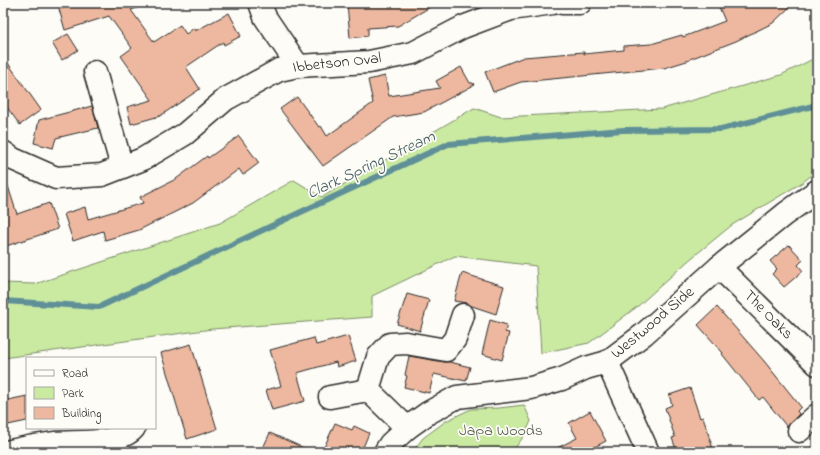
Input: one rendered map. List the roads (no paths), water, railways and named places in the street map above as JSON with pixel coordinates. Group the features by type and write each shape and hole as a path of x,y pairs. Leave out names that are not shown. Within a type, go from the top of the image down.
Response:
{"street":[{"path":"260,3 265,17 298,66"},
{"name":"Ibbetson Oval","path":"3,152 13,159 56,178 102,175 143,159 186,134 226,99 279,70 298,66 369,62 413,53 464,27 511,9 553,3"},
{"path":"95,72 122,167"},
{"name":"Westwood Side","path":"385,452 390,444 407,428 428,413 457,397 531,388 562,380 586,368 607,362 644,334 720,267 785,214 817,191"},
{"name":"The Oaks","path":"720,267 817,364"},
{"path":"368,390 378,357 390,344 406,343 446,350 455,339 463,315"},
{"path":"607,362 648,452"},
{"path":"330,397 368,390"},
{"path":"368,390 407,428"},
{"path":"799,431 817,415"},
{"path":"6,452 57,443 109,439 129,434 133,429"}],"waterway":[{"name":"Clark Spring Stream","path":"3,301 99,307 448,144 623,130 721,129 817,105"}],"park label":[{"name":"Japa Woods","path":"501,431"}]}
